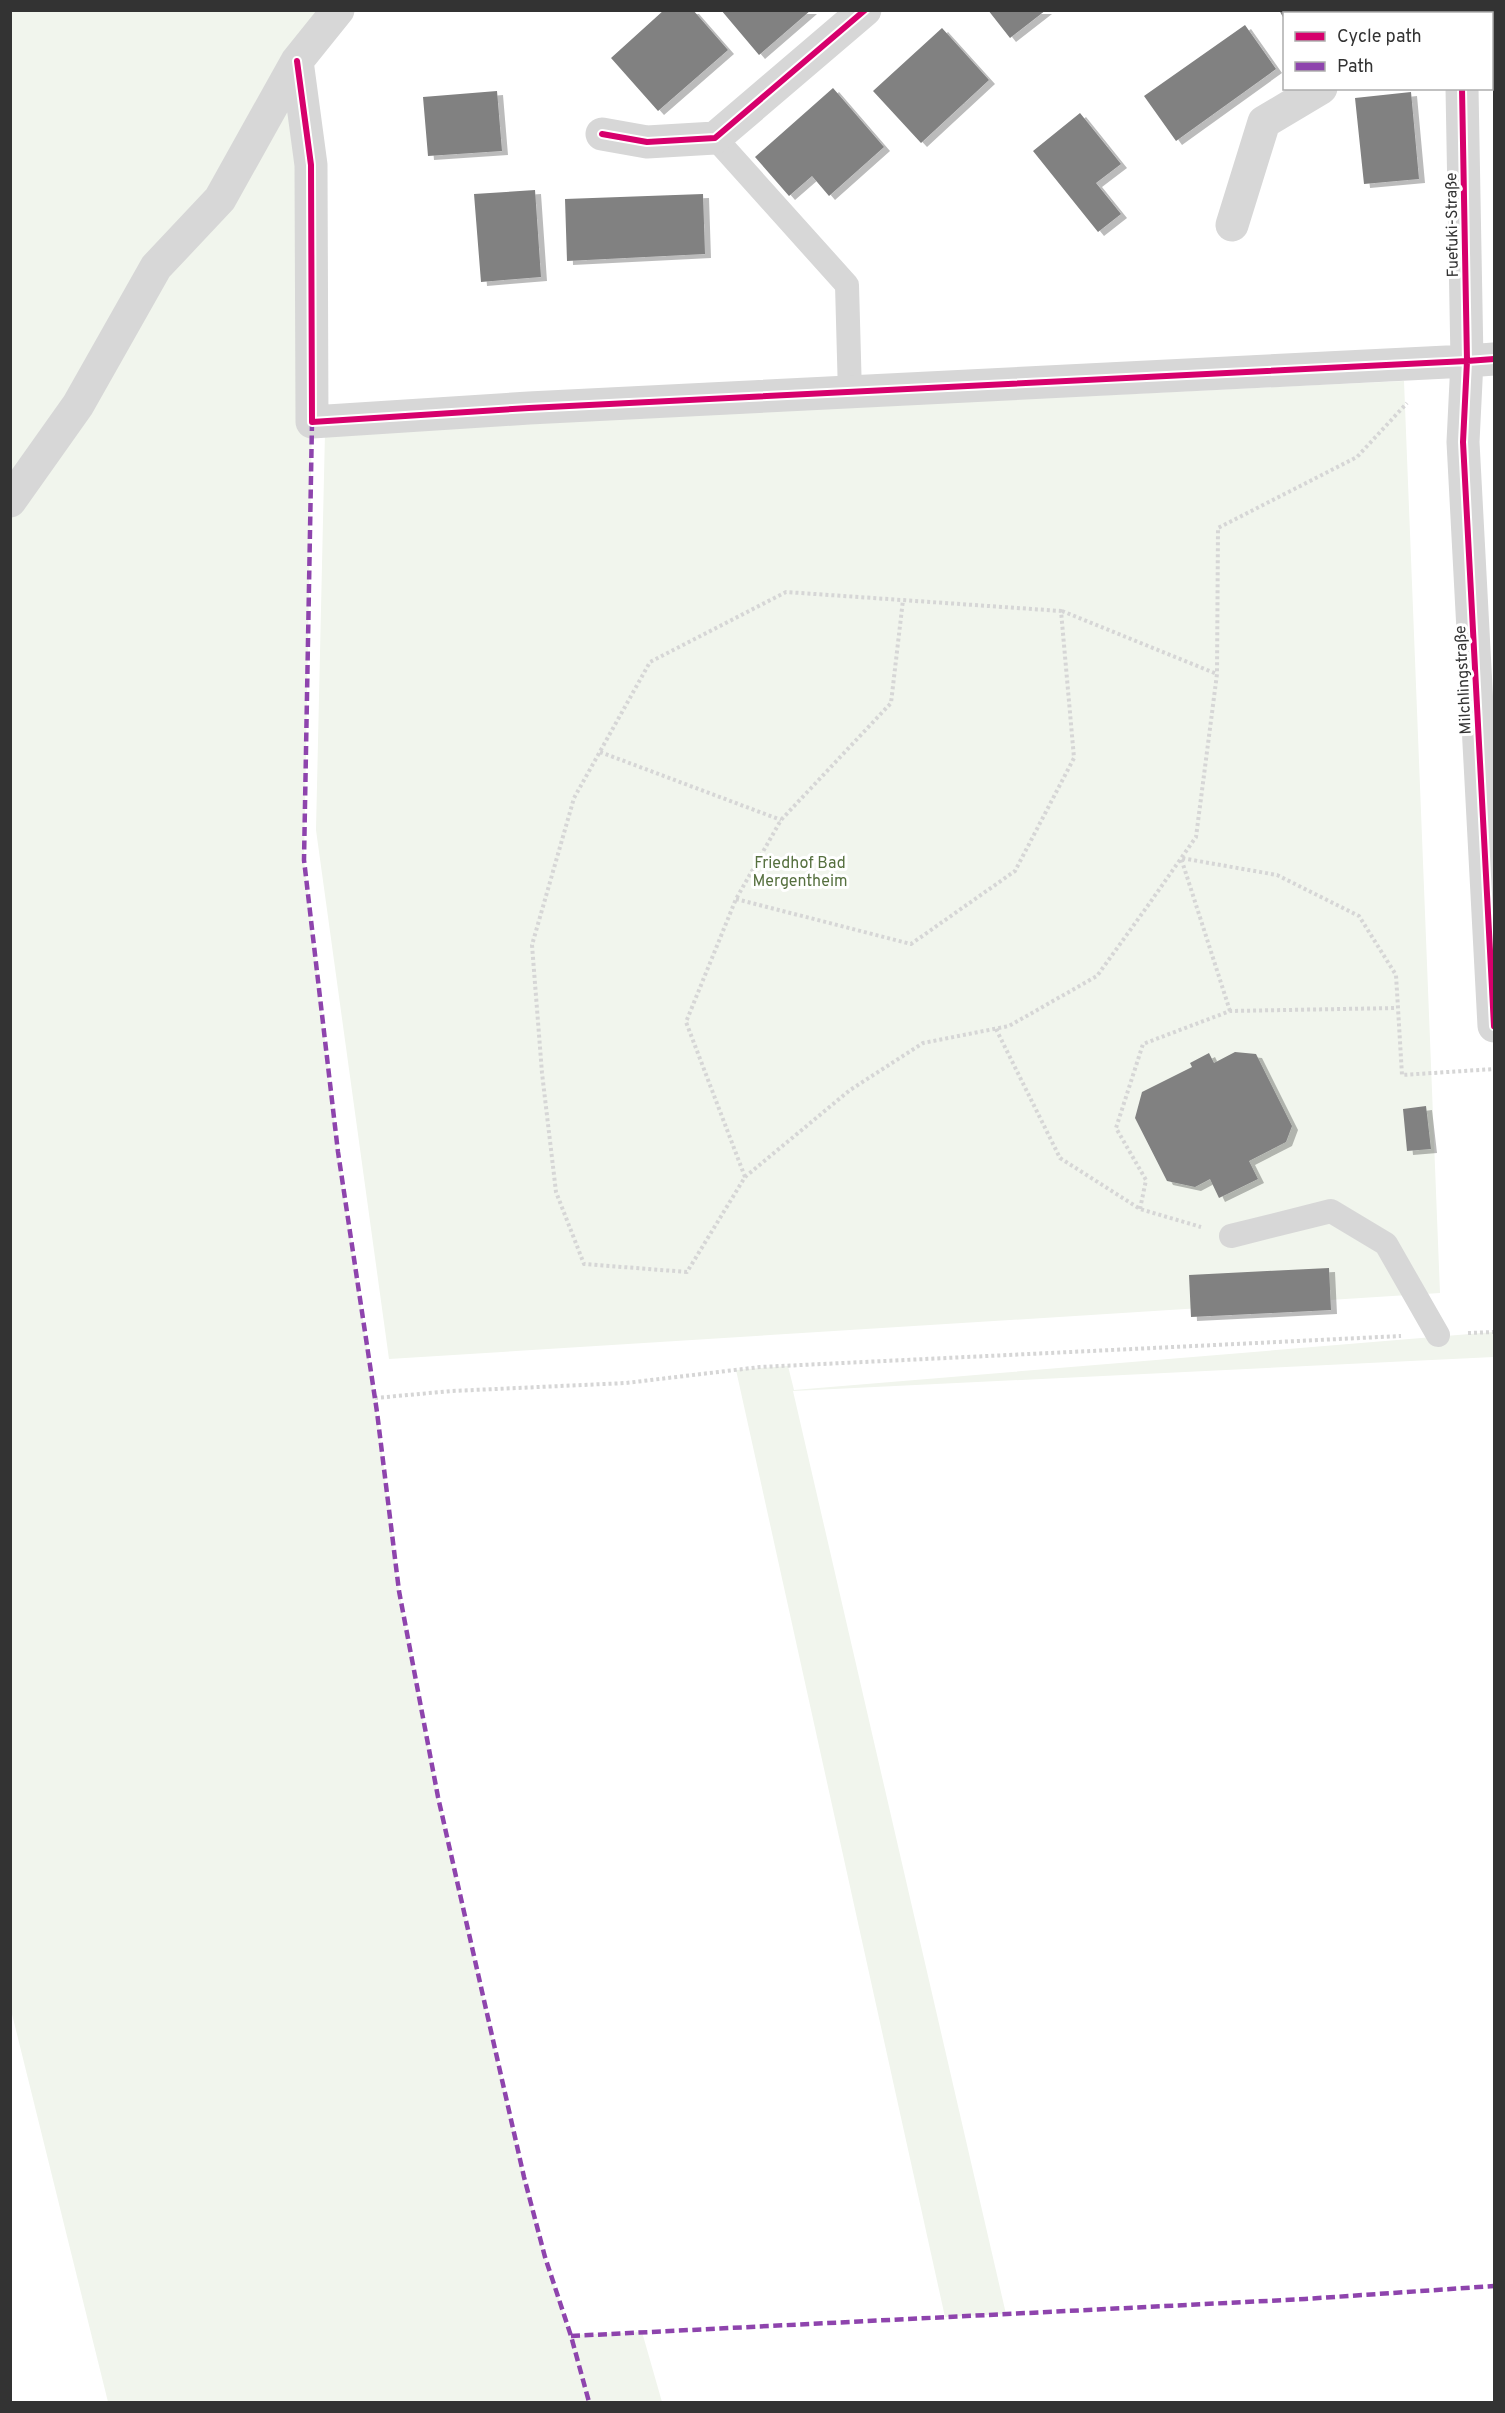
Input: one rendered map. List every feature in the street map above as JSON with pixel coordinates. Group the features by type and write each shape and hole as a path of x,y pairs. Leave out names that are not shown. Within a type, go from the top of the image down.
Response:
{"street":[{"path":"10,501 78,405 156,267 220,199 297,61 338,10"},
{"path":"602,134 647,142 715,138 864,10"},
{"path":"297,61 311,165 312,422 529,408 850,394 1481,360"},
{"path":"1232,225 1264,122 1318,90"},
{"name":"Fuefuki-Straße","path":"1462,90 1481,360"},
{"name":"Milchlingstraße","path":"1481,360 1463,442 1494,1026"}],"lane":[{"path":"715,138 847,285 850,394"},
{"path":"1231,1236 1331,1210 1386,1244 1438,1335"}],"path":[{"path":"1217,674 1061,611 786,592 650,662 574,798 532,945 542,1073 556,1192 584,1264 687,1272 745,1177 850,1090 923,1043 1009,1026 1097,976 1196,837 1217,674 1218,528 1357,457 1419,390 1434,363"},
{"path":"745,1177 686,1022 736,899 781,820 891,703 903,600"},
{"path":"736,899 911,944 1015,871 1074,758 1061,611"},
{"path":"600,752 781,820"},
{"path":"1181,858 1277,875 1359,916 1396,975 1402,1075 1494,1069"},
{"path":"1181,858 1230,1011"},
{"path":"1140,1209 1146,1180 1116,1128 1143,1044 1230,1011 1398,1008"},
{"path":"996,1029 1060,1158 1140,1209 1231,1236"},
{"path":"375,1398 452,1391 626,1383 760,1367 1494,1332"}],"green space":[{"path":"10,11 338,11 297,61 312,422 304,860 338,1152 377,1412 399,1591 438,1797 524,2177 545,2257 571,2335 642,2332 662,2402 108,2402 10,2006"},
{"name":"Friedhof Bad Mergentheim","path":"1404,381 1440,1293 389,1359 316,830 325,432"},
{"path":"1494,1332 1494,1357 793,1391 1006,2314 945,2317 736,1370 788,1366 794,1390"}],"building":[{"path":"664,10 693,10 728,50 658,111 611,58"},
{"path":"721,10 811,10 759,55"},
{"path":"988,10 1046,10 1010,38"},
{"path":"1279,10 1335,10 1333,12 1283,12 1283,17"},
{"path":"1245,25 1276,69 1176,141 1144,96"},
{"path":"942,28 989,80 921,143 873,91"},
{"path":"833,88 884,147 829,196 812,176 789,196 755,157"},
{"path":"497,91 502,151 428,156 423,97"},
{"path":"1411,92 1419,179 1364,184 1355,98"},
{"path":"1080,113 1121,164 1096,183 1121,214 1098,232 1033,151"},
{"path":"535,190 541,277 481,282 474,194"},
{"path":"703,194 705,254 567,261 565,199"},
{"path":"1235,1052 1256,1054 1292,1126 1286,1142 1249,1161 1258,1179 1219,1198 1210,1179 1195,1187 1167,1181 1135,1118 1142,1092 1192,1067 1190,1063 1209,1053 1214,1063"},
{"path":"1426,1106 1431,1149 1407,1151 1403,1109"},
{"path":"1329,1268 1331,1310 1191,1317 1189,1275"}],"marked path":[{"path":"312,422 304,860 338,1152 377,1412 399,1591 438,1797 524,2177 545,2257 571,2336 589,2402"},
{"path":"571,2336 1305,2299 1494,2286"}],"cycle path":[{"path":"602,134 647,142 715,138 865,10"},
{"path":"297,61 311,165 312,422 529,408 1467,361 1462,90"},
{"path":"1494,359 1467,361 1463,442 1494,1026"}]}
